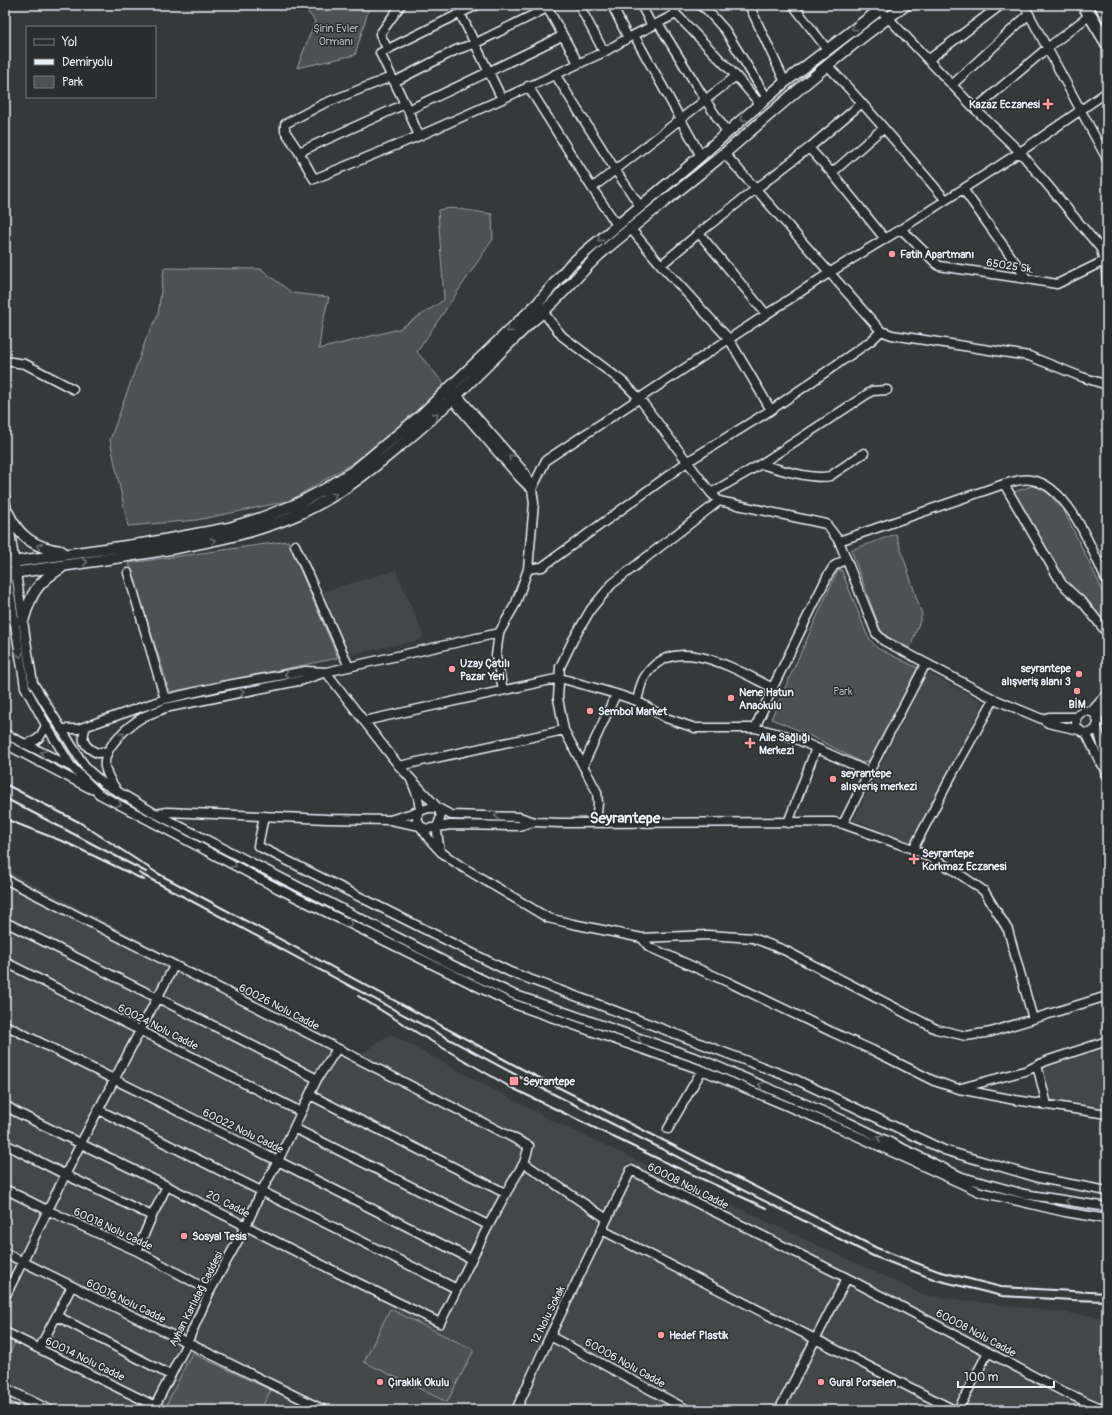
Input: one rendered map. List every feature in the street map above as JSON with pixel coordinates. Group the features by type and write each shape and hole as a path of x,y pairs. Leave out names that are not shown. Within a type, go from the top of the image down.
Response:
{"highway":[{"path":"1100,5 1107,16"},
{"path":"1087,10 1107,43"}],"main road":[{"path":"7,562 148,543 229,528 261,518 297,504 327,488 355,470 420,416 451,393 543,313 587,266 630,228 724,153 827,65 906,5"},
{"path":"9,574 150,553 231,537 265,528 301,513 361,478 427,423 451,393 538,303 570,266 701,156 785,82 881,6"},
{"path":"8,513 13,525 30,542 48,550 77,553"},
{"path":"5,607 18,621 36,587 48,575 66,565"},
{"path":"5,1389 48,1410"},
{"path":"5,1406 13,1410"}],"street":[{"path":"387,48 380,34 402,5"},
{"path":"419,136 407,107 380,53 387,48 478,5"},
{"path":"579,5 604,52"},
{"path":"612,5 681,119 701,156"},
{"path":"641,5 728,132"},
{"path":"671,5 676,14 736,76 764,101"},
{"path":"749,5 785,82"},
{"path":"793,5 827,49"},
{"path":"928,60 1001,5"},
{"path":"1024,5 1046,49 1107,158"},
{"path":"578,63 546,6 476,43 456,50 393,79 324,104 285,124 285,131 314,179 419,136 502,99 604,52 631,36 676,14"},
{"path":"707,6 725,30 764,101"},
{"path":"881,6 888,18 976,110 1020,152 1101,249 1105,261 1107,284"},
{"path":"976,110 1046,49 1087,10"},
{"path":"460,13 476,43 502,99"},
{"path":"952,85 1029,14"},
{"path":"299,152 407,107 452,91 488,71 562,36"},
{"path":"827,65 945,199"},
{"path":"555,74 616,171 640,206"},
{"path":"592,188 706,101 736,76"},
{"path":"528,86 617,225"},
{"path":"503,690 496,656 499,633 516,603 528,568 534,503 532,489 546,460 829,273 901,229 945,199 1020,152 1107,92"},
{"path":"661,265 699,233 809,148 862,103"},
{"path":"832,173 883,128"},
{"path":"809,148 832,173 885,239"},
{"path":"724,153 881,331 892,335 1029,356 1082,378 1107,385"},
{"path":"963,189 1027,279"},
{"path":"630,228 661,265 729,339 771,410"},
{"name":"65025 Sk.","path":"901,229 939,266 1057,284 1105,261"},
{"path":"699,233 766,314"},
{"path":"538,303 543,313 562,336 623,382 639,398 719,502 826,524 839,541 876,633 884,641 994,699 1042,719 1048,724 1093,732 1107,701"},
{"path":"528,568 542,567 687,462 771,410 872,340 881,331"},
{"path":"5,361 25,364 73,388"},
{"path":"711,493 761,464 872,392 887,390"},
{"path":"451,393 514,472 532,489"},
{"path":"761,464 818,477 826,477 830,476 864,453"},
{"path":"839,541 1004,484 1022,479 1031,479 1054,491 1070,509 1078,520 1107,582"},
{"path":"1004,484 1062,584 1084,604 1107,633"},
{"path":"5,497 8,513 7,562 18,621 34,683 88,770 103,783"},
{"path":"596,823 598,803 596,792 564,730 558,698 560,667 572,640 591,609 612,584 719,502"},
{"path":"295,545 349,667"},
{"path":"755,728 828,575 834,566 846,559"},
{"path":"128,573 165,699"},
{"path":"18,621 25,687 71,766 99,794"},
{"path":"118,792 109,778 105,765 108,750 119,736 144,717 165,708 303,680 326,672 499,633"},
{"path":"637,701 644,679 653,667 662,660 676,655 693,655 713,660 773,688"},
{"path":"843,824 926,663"},
{"path":"61,728 78,729 165,699 222,686 306,671 326,672 399,766 438,808 441,814 437,828 441,852"},
{"path":"364,721 560,678 637,701 666,718 695,728 755,728 792,736 869,772"},
{"path":"583,766 616,694"},
{"path":"1042,719 1049,717 1077,716 1083,712 1091,712 1107,694"},
{"path":"913,849 994,699"},
{"path":"1091,712 1097,722 1106,759 1106,772"},
{"path":"1077,716 1076,723 1094,747 1106,772"},
{"path":"24,744 35,741 42,736 46,725"},
{"path":"86,726 83,735 84,742 89,749 97,753 108,750"},
{"path":"399,766 564,730"},
{"path":"5,734 71,766 156,814 446,962 513,994 705,1061 848,1122 962,1177 1024,1194 1107,1207"},
{"path":"5,744 278,888 511,1002 702,1070 844,1130 980,1192 1065,1212 1107,1219"},
{"path":"788,823 816,748"},
{"path":"411,780 418,797 420,811 417,818 420,826 441,852 459,865 548,918 642,938 708,934 753,938 784,950 936,1029 966,1036 991,1032 1107,996"},
{"path":"390,820 429,808 438,808 451,815 519,817 535,822"},
{"path":"156,814 167,812 327,819 390,820 420,826 427,829 450,825 519,826 535,822 834,822 843,824 913,849 952,869 984,891 1008,930 1033,1019"},
{"path":"264,816 258,846 510,972 797,1080 944,1150 1039,1178 1107,1191"},
{"name":"60026 Nolu Cadde","path":"5,879 529,1146 524,1164"},
{"path":"5,922 317,1079"},
{"path":"642,938 649,947 728,982 934,1081 959,1088 1047,1105 1107,1114"},
{"name":"60024 Nolu Cadde","path":"5,962 301,1112"},
{"path":"6,1292 23,1262 81,1143 115,1081 174,966"},
{"name":"60022 Nolu Cadde","path":"5,1025 115,1081 278,1160 471,1259"},
{"path":"959,1088 1028,1070 1037,1065 1107,1041"},
{"name":"Ayhan Karlıdağ Caddesi","path":"154,1408 187,1343 210,1291 246,1226 261,1192 317,1079 337,1049"},
{"path":"1037,1065 1047,1105"},
{"path":"668,1129 702,1070"},
{"path":"310,1095 505,1193"},
{"name":"20. Cadde","path":"5,1105 16,1112 81,1143 440,1324 457,1289"},
{"path":"99,1110 457,1289 505,1193 524,1164 607,1219"},
{"path":"294,1128 488,1225"},
{"path":"5,1144 152,1216"},
{"name":"60008 Nolu Cadde","path":"602,1230 631,1170 847,1278 1060,1390 1105,1410"},
{"path":"137,1251 167,1186"},
{"name":"60018 Nolu Cadde","path":"5,1189 48,1211 137,1251 210,1291"},
{"path":"602,1230 954,1410"},
{"name":"12 Nolu Sokak","path":"516,1410 550,1336 602,1230"},
{"name":"60016 Nolu Cadde","path":"5,1253 324,1410"},
{"path":"779,1410 847,1278"},
{"path":"39,1349 72,1286"},
{"path":"57,1316 170,1375"},
{"name":"60014 Nolu Cadde","path":"5,1332 154,1408"},
{"name":"60006 Nolu Cadde","path":"550,1336 688,1410"},
{"path":"958,1410 988,1352"}],"shaded area":[{"path":"396,570 423,635 420,640 348,655 318,593"},
{"path":"927,672 980,700 982,706 910,843 860,822 853,821"},
{"path":"5,869 360,1055 390,1034 551,1120 924,1295 1107,1318 1107,1410 5,1410"},
{"path":"1107,1048 1107,1112 1050,1105 1041,1068"}],"green space":[{"name":"Şirin Evler Ormanı","path":"302,5 370,5 355,55 297,68 315,21"},
{"path":"452,208 492,214 493,239 417,352 447,387 356,461 289,501 197,520 128,526 110,440 146,339 158,315 164,268 261,269 292,293 329,297 322,325 319,349 399,329 444,300 438,210"},
{"path":"1032,486 1040,488 1048,493 1064,511 1099,583 1107,605 1107,635 1093,617 1062,585 1011,493"},
{"path":"896,534 922,615 910,648 882,634 851,550"},
{"path":"288,541 338,658 170,692 129,563"},
{"name":"Park","path":"841,569 868,637 877,648 918,668 872,759 862,763 817,739 771,719 837,572"},
{"path":"390,1309 474,1350 447,1402 364,1362"},
{"path":"5,1338 15,1343 5,1362"},
{"path":"192,1353 271,1390 260,1410 164,1410"}],"railway":[{"path":"5,784 79,822 157,873 522,1069 877,1248 938,1271 1001,1287 1107,1293"},
{"path":"5,798 146,872"},
{"path":"5,819 67,843 144,880"},
{"path":"139,873 518,1076 873,1256 936,1280 1002,1296 1107,1301"},
{"path":"358,996 424,1037 510,1087 667,1163 766,1208"}],"place":[{"name":"Kazaz Eczanesi","path":"1048,104"},
{"name":"Fatih Apartmanı","path":"892,254"},
{"name":"Uzay Çatılı Pazar Yeri","path":"452,669"},
{"name":"seyrantepe alışveriş alanı 3","path":"1079,674"},
{"name":"BİM","path":"1077,691"},
{"name":"Nene Hatun Anaokulu","path":"731,698"},
{"name":"Sembol Market","path":"590,711"},
{"name":"Aile Sağlığı Merkezi","path":"750,743"},
{"name":"seyrantepe alışveriş merkezi","path":"833,779"},
{"name":"Seyrantepe Korkmaz Eczanesi","path":"914,859"},
{"name":"Seyrantepe","path":"514,1081"},
{"name":"Sosyal Tesis","path":"184,1236"},
{"name":"Hedef Plastik","path":"661,1335"},
{"name":"Çıraklık Okulu","path":"380,1382"},
{"name":"Gural Porselen","path":"821,1382"}],"district":[{"name":"Seyrantepe","path":"625,818"}]}
